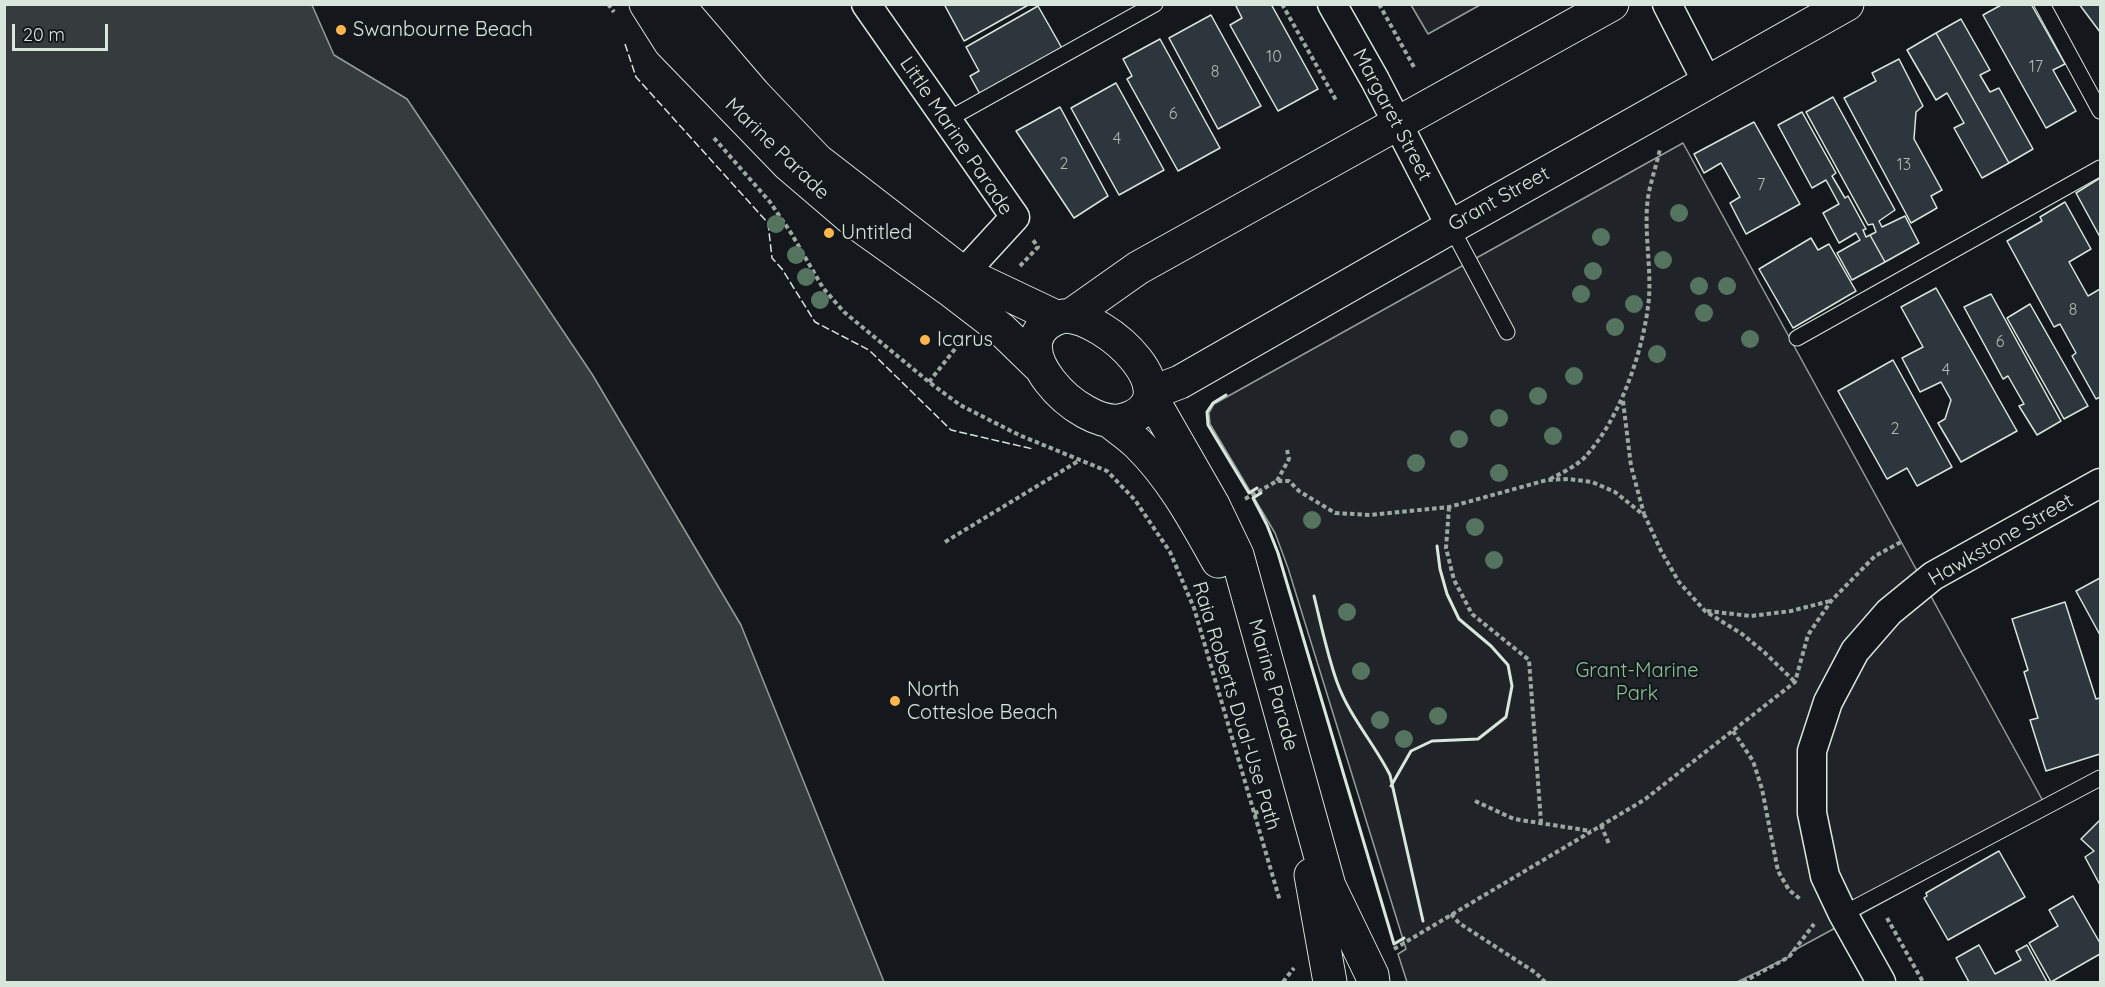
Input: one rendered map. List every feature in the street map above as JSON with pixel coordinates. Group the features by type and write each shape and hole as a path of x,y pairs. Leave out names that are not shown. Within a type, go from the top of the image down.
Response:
{"street":[{"name":"Marine Parade","path":"646,4 670,42 789,165 858,224 956,281 1064,317"},
{"name":"Marine Parade","path":"677,4 754,94 817,160 956,281 1038,365"},
{"name":"Little Marine Parade","path":"866,4 1015,217 956,281"},
{"name":"Margaret Street","path":"1332,4 1451,227"},
{"path":"1064,317 1089,321 1120,343 1144,373 1150,384 1151,395 1140,411 1128,418 1112,423 1092,415 1068,399 1048,380 1038,365 1035,351 1043,328 1064,317 1138,268 1612,4"},
{"path":"1667,4 1707,82"},
{"name":"Grant Street","path":"1151,395 1180,382 1847,4"},
{"name":"Marine Parade","path":"1151,395 1213,505 1237,555 1329,886 1372,975 1373,982"},
{"name":"Marine Parade","path":"1112,423 1138,444 1167,478 1219,563 1314,885 1315,978"},
{"name":"Hawkstone Street","path":"1881,982 1833,914 1812,813 1812,751 1828,702 1855,651 1889,612 1932,576 2100,483"}],"lane":[{"path":"947,120 1155,4"},
{"path":"2042,4 2100,111"},
{"path":"1797,338 2100,168"},
{"path":"1451,227 1507,332"},
{"path":"1833,914 1875,897 2100,778"}],"path":[{"path":"608,4 616,14"},
{"path":"1282,4 1336,102"},
{"path":"1379,4 1415,69"},
{"name":"Raia Roberts Dual-Use Path","path":"711,135 770,202 823,288 844,312 960,405 1019,435 1107,471 1135,500 1170,552 1194,608 1282,910"},
{"path":"1245,499 1277,481 1289,481 1299,491 1335,513 1370,515 1449,507 1547,480 1584,458 1623,400 1642,337 1649,298 1647,205 1660,149"},
{"path":"1623,400 1631,466 1645,516 1661,551 1679,582 1705,611 1742,634 1795,682"},
{"path":"1277,481 1288,459 1287,450"},
{"path":"945,542 1080,460"},
{"path":"1547,480 1568,479 1592,482 1615,492 1645,516"},
{"path":"1449,507 1446,548 1454,580 1472,614 1529,660 1541,822"},
{"path":"1391,951 1644,800 1795,682 1808,635 1831,601 1875,556 1901,542"},
{"path":"1705,611 1751,616 1791,611 1831,601"},
{"path":"1732,731 1753,761 1762,789 1778,870 1789,891 1833,914 1789,957 1743,982"},
{"path":"1475,801 1514,819 1591,832"},
{"path":"1254,813 1268,810"},
{"path":"1601,825 1609,844"},
{"path":"1875,897 1923,982"},
{"path":"1451,914 1459,922 1536,973 1545,982"},
{"path":"1283,982 1298,963 1315,978"}],"green space":[{"path":"1411,4 1480,5 1428,34"},
{"name":"Grant-Marine Park","path":"1683,143 2049,812 1791,952 1789,957 1737,982 1407,982 1398,954 1406,949 1288,568 1275,533 1210,424 1209,413 1214,404"}],"shaded area":[{"path":"5,4 312,5 334,55 407,99 592,374 741,625 884,982 5,982"}],"building":[{"path":"944,4 1030,4 964,41"},
{"path":"1235,4 1271,4 1318,89 1278,111 1230,25 1242,18"},
{"path":"2003,4 2031,4 2065,64 2053,70 2076,111 2046,128 1983,15"},
{"path":"2079,4 2100,4 2100,32"},
{"path":"1038,6 1063,50 981,96 970,76 979,71 966,47"},
{"path":"1211,15 1261,106 1218,129 1169,38"},
{"path":"1961,19 1990,70 1980,75 1990,92 1999,88 2033,149 2009,163 1936,33"},
{"path":"1936,33 2009,163 1982,178 1954,128 1964,123 1947,93 1936,100 1907,50"},
{"path":"1160,39 1220,148 1178,171 1127,79 1132,76 1123,59"},
{"path":"1899,59 1923,106 1916,112 1914,139 1942,190 1931,196 1937,208 1911,223 1844,98 1876,81 1872,73"},
{"path":"1116,83 1164,170 1119,195 1071,108"},
{"path":"1833,97 1895,210 1879,221 1882,227 1905,216 1919,243 1885,262 1870,235 1876,232 1873,224 1868,225 1806,112"},
{"path":"1060,107 1108,196 1074,218 1016,131"},
{"path":"1802,112 1836,173 1832,176 1845,198 1848,196 1866,229 1863,230 1866,237 1870,235 1885,262 1852,280 1837,253 1860,240 1856,233 1839,243 1823,213 1839,204 1826,180 1812,188 1778,125"},
{"path":"1754,122 1800,204 1746,234 1730,203 1740,197 1721,163 1704,173 1694,154"},
{"path":"2100,178 2100,237 2076,193"},
{"path":"2065,202 2091,249 2069,262 2088,296 2100,289 2100,397 2096,399 2072,356 2076,353 2060,324 2054,327 2007,241 2042,221 2040,217"},
{"path":"1811,238 1818,250 1829,244 1856,291 1793,328 1759,269"},
{"path":"1936,288 2017,431 1961,462 1938,423 1945,419 1951,400 1941,382 1920,392 1902,358 1923,347 1901,307"},
{"path":"1991,294 2061,421 2037,435 2019,406 2024,404 2008,376 2003,379 1964,307"},
{"path":"2030,304 2088,406 2064,419 2007,318"},
{"path":"1893,360 1952,467 1917,486 1907,468 1887,479 1838,391"},
{"path":"2100,578 2100,635 2076,591"},
{"path":"2065,602 2096,699 2100,698 2100,754 2046,771 2030,720 2038,718 2024,672 2028,670 2012,619"},
{"path":"2099,821 2100,885 2085,857 2094,851 2081,839"},
{"path":"1999,851 2025,897 1948,940 1924,898 1927,896 1926,893"},
{"path":"2073,896 2100,943 2100,954 2051,982 2029,943 2058,926 2049,910"},
{"path":"1979,945 1995,974 2021,960 2016,951 2027,945 2047,982 1969,982 1956,958"}],"fence":[{"path":"625,44 636,77 768,223 772,258 782,269 815,322 869,350 951,430 1033,449"}],"wall":[{"path":"1226,395 1213,403 1207,412 1208,425 1249,493 1257,488"},
{"path":"1261,493 1253,498 1278,553 1394,944 1404,938"},
{"path":"1391,786 1411,751 1432,741 1478,739 1506,717 1512,686 1508,665 1491,646 1459,619 1447,594 1437,546"},
{"path":"1314,596 1330,661 1342,694 1390,775 1423,921"}],"place":[{"name":"Swanbourne Beach","path":"341,30"},
{"name":"Untitled","path":"829,233"},
{"name":"Icarus","path":"925,340"},
{"name":"North Cottesloe Beach","path":"895,701"}]}
